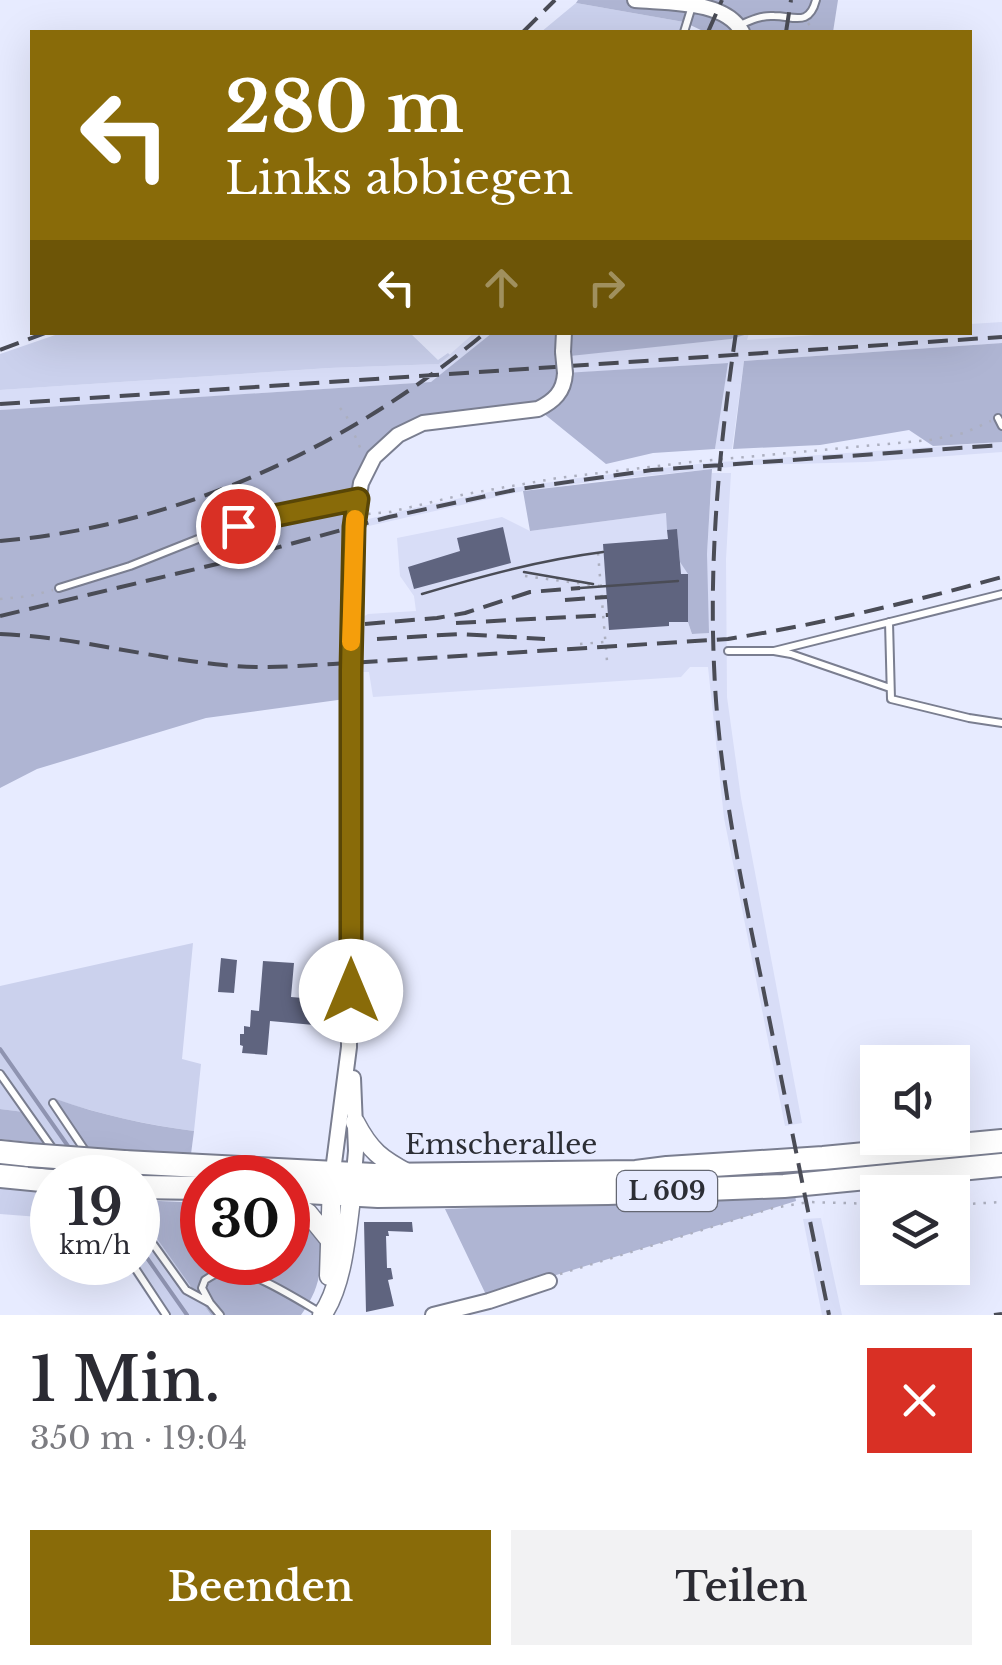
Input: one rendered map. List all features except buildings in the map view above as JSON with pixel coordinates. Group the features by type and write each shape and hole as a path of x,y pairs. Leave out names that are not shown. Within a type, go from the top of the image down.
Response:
{"main road":[{"name":"Emscherallee","path":"310,1188 409,1174 636,1172 1002,1141"},
{"name":"Emscherallee","path":"0,1152 342,1183 378,1196 765,1187 1002,1165"},
{"path":"0,1176 30,1179"}],"street":[{"path":"635,0 693,4 722,11 741,29"},
{"path":"322,1314 330,1304 337,1280 349,1053 351,670 356,506 361,483 374,457 398,435 422,423 546,406 560,393 564,335"},
{"path":"322,1314 329,1280 329,1239 355,1122 349,1053"},
{"path":"355,1122 373,1151 409,1174"},
{"path":"310,1215 329,1239"},
{"path":"433,1315 491,1308 550,1281"}],"lane":[{"path":"741,29 766,16 806,18 816,0"},
{"path":"685,30 693,4"},
{"path":"59,588 269,517 356,506"},
{"path":"728,651 774,650 1002,594"},
{"path":"889,622 891,699 1002,723"},
{"path":"774,650 890,688"},
{"path":"0,1074 57,1155"},
{"path":"52,1103 89,1155"},
{"path":"160,1254 186,1290 210,1303"},
{"path":"220,1315 202,1288 204,1280 231,1269 322,1314"},
{"path":"146,1285 166,1315"}],"path":[{"path":"340,408 369,467"},
{"path":"356,506 390,512 558,478 930,440 1000,422"},
{"path":"598,553 607,662"},
{"path":"526,576 601,586"},
{"path":"0,599 59,588"},
{"path":"580,644 606,642"},
{"path":"550,1281 553,1276 751,1213 809,1202 860,1203"},
{"path":"970,1204 1002,1202"}],"shaded area":[{"path":"838,0 833,30 701,30 684,22 576,3"},
{"path":"576,3 684,22 681,30 543,30"},
{"path":"1002,322 1002,343 744,361 732,449 715,449 727,363 0,410 0,390 439,364 472,335 490,335 459,361 570,355 743,335 748,335 747,340 814,335 972,335 972,324"},
{"path":"55,335 412,335 438,360 450,355 439,364 0,390 0,354"},
{"path":"490,335 744,335 570,356 565,373 728,363 715,449 653,453 606,464 538,409 453,418 371,452 352,507 345,699 206,718 37,769 0,788 0,410 431,382"},
{"path":"1002,343 1002,442 933,446 909,430 820,445 733,449 744,361"},
{"path":"1002,442 1002,452 867,462 750,465 597,481 523,491 360,528 360,521 414,508 578,478 706,463"},
{"path":"712,469 707,554 709,633 692,634 688,622 688,574 680,562 677,530 667,530 666,513 530,531 523,491"},
{"path":"712,473 731,473 726,559 727,697 741,798 802,1123 785,1126 724,818 708,667 690,667 681,677 373,697 369,672 360,672 361,618 368,614 416,611 414,596 400,576 397,538 502,517 530,531 666,513 677,529 688,574 688,622 692,634 707,633"},
{"path":"193,943 182,1059 201,1064 194,1131 125,1119 58,1100 86,1147 45,1144 24,1112 0,1109 0,986"},
{"path":"56,1099 124,1119 194,1131 191,1154 86,1147"},
{"path":"0,1109 24,1112 45,1144 0,1139"},
{"path":"0,1186 30,1189 30,1216 0,1214"},
{"path":"795,1195 796,1201 553,1276 489,1301 445,1209"},
{"path":"160,1201 180,1202 180,1271 160,1243"},
{"path":"821,1218 842,1315 822,1315 803,1219"},
{"path":"310,1227 321,1241 318,1280 301,1315 211,1315 190,1285 310,1285"},
{"path":"160,1243 180,1271 180,1285 190,1285 211,1315 160,1315 140,1285 160,1285"}],"waterway":[{"path":"0,1049 70,1149"},
{"path":"160,1276 187,1315"}],"tram line":[{"path":"422,594 512,569 603,552"},
{"path":"524,572 593,584"},
{"path":"580,588 678,581"}],"railway":[{"path":"525,30 555,0"},
{"path":"709,30 722,0"},
{"path":"786,30 791,0"},
{"path":"0,350 40,335"},
{"path":"0,541 132,518 259,474 377,411 482,335"},
{"path":"736,335 715,540 716,704 745,896 829,1315"},
{"path":"0,404 1002,337"},
{"path":"0,616 217,564 389,517 519,489 652,470 1002,445"},
{"path":"0,634 224,665 333,664 728,639 866,612 1002,577"},
{"path":"365,624 437,618 530,592 580,588"},
{"path":"565,600 607,597"},
{"path":"456,623 608,615"},
{"path":"377,639 459,634 545,639"},
{"path":"994,1315 1002,1314"}],"slow traffic":[{"path":"351,642 355,519"}],"route":[{"path":"238,526 358,499 351,670 351,991"}]}
